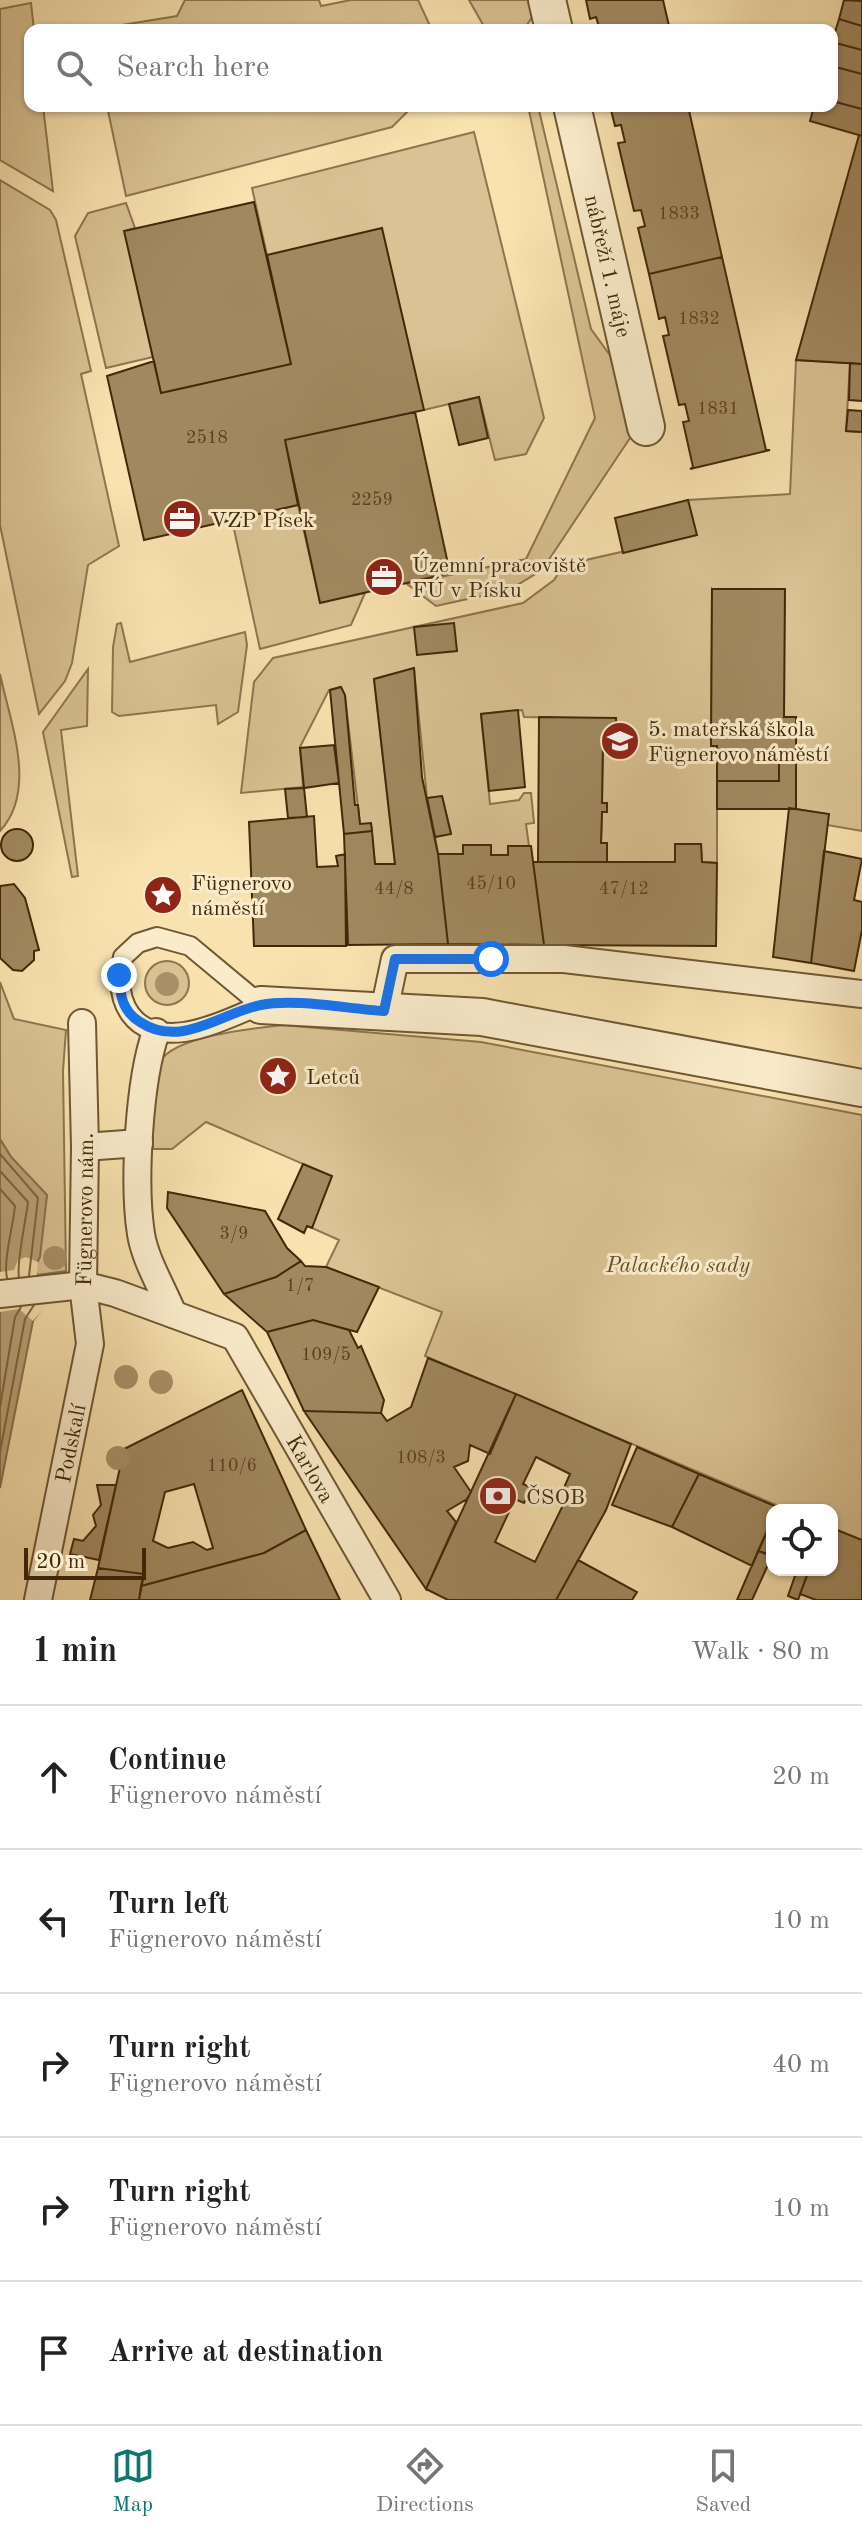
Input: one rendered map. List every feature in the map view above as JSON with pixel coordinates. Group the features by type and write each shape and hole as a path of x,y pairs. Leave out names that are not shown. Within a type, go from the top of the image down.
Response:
{"street":[{"path":"547,0 553,24"},
{"name":"nábřeží 1. máje","path":"573,112 646,427"},
{"path":"384,1011 395,959 564,959 862,994"},
{"path":"261,1005 482,1017 862,1088"},
{"name":"Fügnerovo nám.","path":"82,1023 85,1147 83,1285 235,1337"},
{"path":"156,1032 147,1057 139,1143 141,1235 173,1314"},
{"path":"85,1147 139,1143"},
{"path":"0,1294 83,1285"},
{"name":"Podskalí","path":"38,1600 90,1344 83,1285"},
{"name":"Karlova","path":"235,1337 387,1600"}],"lane":[{"path":"157,937 190,946 261,1005 184,1032 156,1032 127,1011 120,994 119,975 123,957 130,948 157,937"}],"green space":[{"path":"185,0 319,0 321,6 351,0 418,0 429,24 128,24 177,16"},
{"path":"469,0 534,0 539,8 527,24 483,24"},
{"path":"31,3 33,24 24,24 24,112 44,112 53,191 0,160 0,9"},
{"path":"108,112 407,112 392,127 126,196"},
{"path":"529,112 539,112 591,329 631,384 636,429 542,570 509,590 436,606 407,584 526,559 595,418"},
{"path":"474,132 544,418 526,454 495,460 479,397 424,410 267,255 252,188"},
{"path":"0,180 50,210 56,220 91,371 81,374 119,546 88,565 72,663 65,681 39,714 0,525"},
{"path":"126,203 135,228 125,231 153,357 106,368 75,236 88,213"},
{"path":"796,360 850,363 846,431 862,432 862,831 827,825 827,814 796,809 796,717 784,717 712,590 711,745 717,746 717,863 702,862 701,844 675,844 675,862 607,862 607,843 601,843 602,812 607,804 602,803 603,742 616,719 524,717 522,710 481,714 490,804 519,800 524,793 531,793 534,823 526,824 529,846 509,846 508,855 491,855 490,845 463,845 463,854 438,854 435,837 451,833 442,796 427,798 414,668 374,679 395,864 375,864 371,824 360,824 345,696 340,687 329,690 300,747 303,787 241,793 254,682 273,658 523,603 554,580 564,565 696,535 688,500 790,494"},
{"path":"298,505 320,602 365,593 351,625 260,649 232,520"},
{"path":"121,623 130,662 245,632 247,645 238,712 218,724 216,705 119,716 112,712 113,647 117,624"},
{"path":"88,669 87,726 61,730 78,876 72,877 43,732"},
{"path":"0,674 18,755 19,776 11,814 0,831"},
{"path":"167,961 183,967 189,983 183,999 167,1005 151,999 145,983 151,967"},
{"path":"0,982 14,1019 66,1030 63,1071 66,1271 37,1275 35,1267 47,1195 11,1157 0,1139"},
{"name":"Palackého sady","path":"283,1025 481,1042 862,1115 862,1540 838,1530 838,1504 774,1504 425,1356 442,1312 326,1267 339,1240 312,1228 331,1176 206,1122 172,1149 153,1149 152,1105 160,1062 181,1046 254,1028"}],"water":[{"path":"0,1139 11,1157 47,1195 40,1257 35,1267 44,1306 33,1321 0,1488"}],"pier":[{"path":"26,1257 38,1262 37,1275 41,1275 47,1305 33,1321 19,1309 0,1312 0,1272 14,1270 18,1260"}],"building":[{"path":"586,0 663,0 669,24 598,24 596,17 590,19"},
{"path":"844,0 862,1 862,26 839,19"},
{"path":"839,19 862,26 862,50 838,44"},
{"path":"838,44 862,50 862,74 838,68"},
{"path":"838,68 862,74 862,109 838,103"},
{"path":"838,103 862,109 862,136 810,121 812,112 838,112"},
{"path":"612,112 689,112 722,257 649,274 638,228 645,226 641,210 634,211 618,143 625,142 621,125 615,126"},
{"path":"859,135 862,136 862,364 796,360"},
{"path":"254,202 291,364 161,393 124,231"},
{"path":"382,228 424,410 285,440 298,505 144,540 107,376 154,361 161,393 291,364 267,255"},
{"path":"722,257 766,450 770,450 690,469 693,467 683,422 689,421 685,404 679,405 663,336 669,335 665,317 659,319 649,274"},
{"path":"850,363 862,364 862,401 849,400"},
{"path":"479,397 488,438 459,445 449,404"},
{"path":"848,410 862,411 862,432 846,431"},
{"path":"415,412 450,573 320,603 285,440"},
{"path":"688,500 697,535 623,553 615,518"},
{"path":"712,589 785,589 784,717 796,717 796,758 779,758 779,781 717,781 717,746 711,746"},
{"path":"454,623 457,651 417,655 414,627"},
{"path":"414,668 422,777 438,854 448,944 348,945 344,834 372,831 375,864 395,864 374,679"},
{"path":"341,687 345,695 355,805 358,805 360,824 371,823 372,831 344,834 330,690"},
{"path":"518,710 525,787 489,791 481,714"},
{"path":"539,717 616,718 616,742 603,742 602,803 607,803 607,812 602,812 601,843 607,843 607,862 538,862"},
{"path":"334,745 339,783 304,788 300,748"},
{"path":"779,758 796,758 796,809 717,809 717,781 779,781"},
{"path":"304,788 307,817 288,818 285,789"},
{"path":"442,796 451,834 435,837 427,798"},
{"path":"789,808 829,814 811,963 773,957"},
{"path":"314,816 317,867 338,866 336,856 345,854 346,946 254,946 249,822"},
{"path":"17,829 28,834 33,845 28,856 17,861 6,856 1,845 6,834"},
{"path":"675,844 701,844 702,862 717,863 716,946 544,945 533,862 675,862"},
{"path":"463,845 491,845 491,855 508,855 508,846 531,846 544,945 448,944 438,854 463,854"},
{"path":"824,851 862,859 854,900 862,902 862,930 854,971 811,963"},
{"path":"14,884 25,898 39,950 34,951 34,960 22,971 13,970 0,958 0,886"},
{"path":"303,1164 332,1176 312,1228 307,1226 304,1233 278,1219"},
{"path":"168,1192 265,1211 287,1248 301,1261 276,1277 224,1294 167,1208"},
{"path":"301,1261 305,1266 326,1267 379,1287 357,1332 313,1320 267,1332 224,1294 276,1277"},
{"path":"313,1320 349,1330 358,1348 361,1346 384,1400 381,1413 304,1411 267,1332"},
{"path":"428,1358 516,1394 490,1454 470,1445 468,1461 454,1467 471,1492 467,1499 447,1511 456,1522 426,1589 304,1411 381,1413 387,1421 411,1407"},
{"path":"242,1390 306,1530 264,1553 141,1586 144,1574 98,1568 124,1449","holes":["194,1484 213,1548 207,1550 193,1542 168,1548 153,1541 165,1492"]},
{"name":"ČSOB","path":"516,1394 631,1444 606,1510 556,1600 448,1600 426,1589","holes":["536,1457 570,1474 563,1490 569,1493 535,1562 495,1542 515,1499 524,1503 532,1488 523,1484"]},
{"path":"637,1447 699,1474 672,1527 612,1505"},
{"path":"699,1474 770,1504 766,1504 766,1534 752,1566 672,1527"},
{"path":"97,1485 116,1485 99,1560 70,1554 74,1539 83,1541 96,1526 93,1515 101,1505"},
{"path":"306,1530 340,1600 139,1600 141,1586 264,1553"},
{"path":"838,1530 862,1540 862,1600 816,1600 800,1594 807,1576 838,1576"},
{"path":"766,1533 766,1553 758,1551"},
{"path":"758,1551 766,1554 766,1569 752,1600 737,1600"},
{"path":"578,1560 637,1592 632,1600 556,1600"},
{"path":"98,1568 144,1574 139,1600 90,1600"},
{"path":"795,1576 807,1576 798,1600 788,1596"}],"place":[{"name":"VZP Písek","path":"182,519"},
{"name":"Územní pracoviště FÚ v Písku","path":"384,577"},
{"name":"5. mateřská škola Fügnerovo náměstí","path":"620,741"},
{"name":"Fügnerovo náměstí","path":"163,895"},
{"name":"Letců","path":"278,1076"},
{"name":"ČSOB","path":"498,1496"}],"route":[{"path":"119,975 120,994 127,1011 137,1020 156,1032 184,1032 261,1005 384,1011 395,959 491,959"}]}
